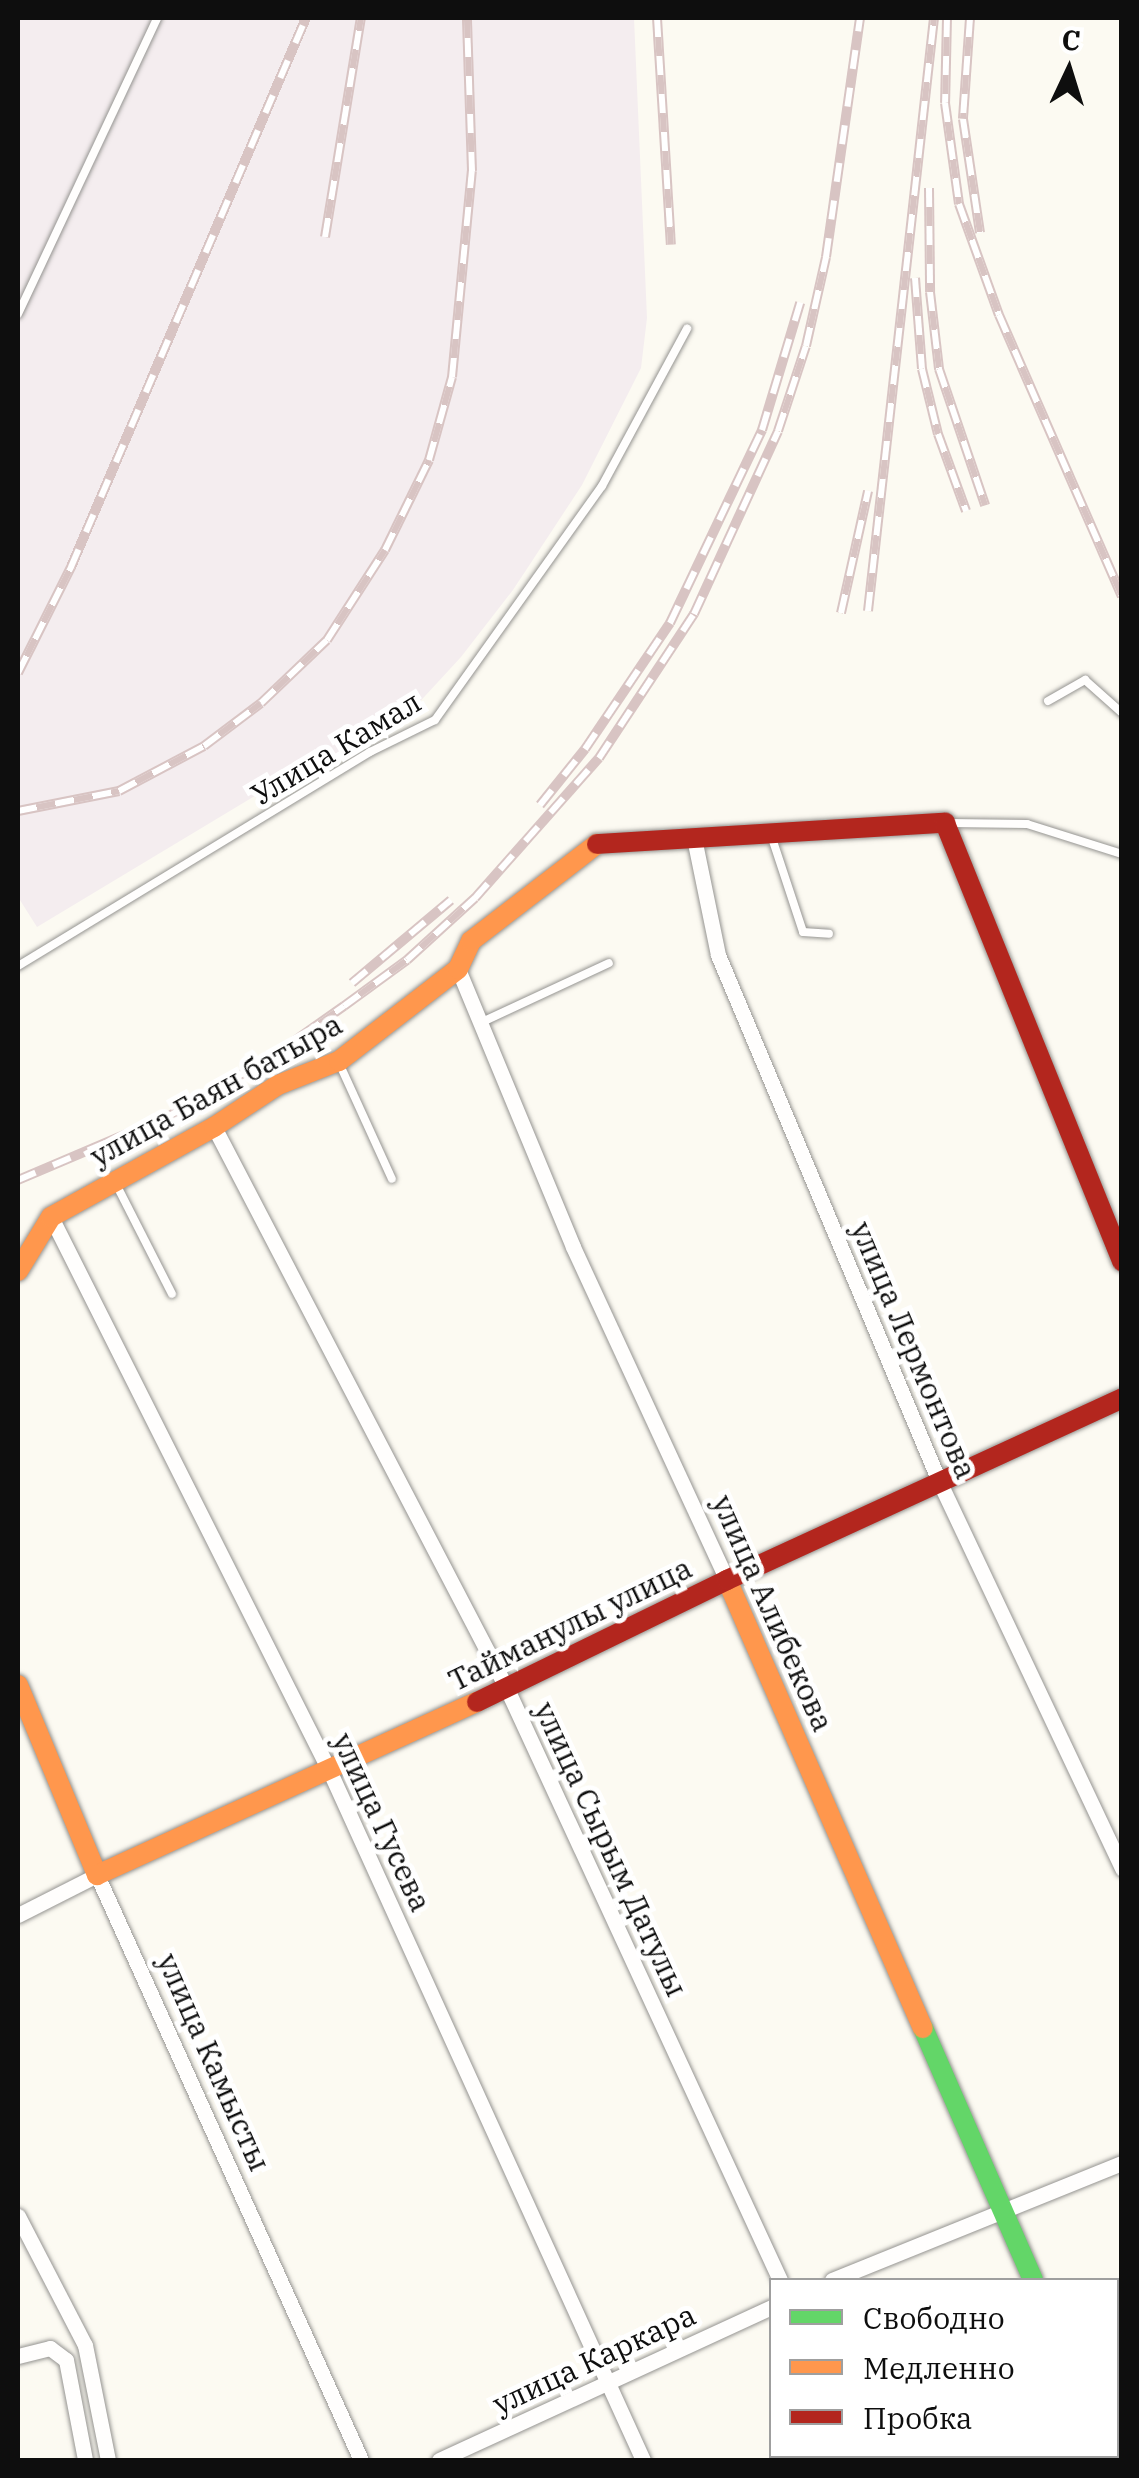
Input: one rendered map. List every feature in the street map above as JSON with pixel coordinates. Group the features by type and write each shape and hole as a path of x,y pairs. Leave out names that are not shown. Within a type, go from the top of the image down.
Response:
{"street":[{"name":"улица Баян батыра","path":"18,1271 51,1217 214,1127 278,1085 338,1060 458,969 471,942 596,844 945,823"},
{"path":"945,823 1122,1262"},
{"name":"улица Лермонтова","path":"694,838 718,956 939,1481 1122,1870"},
{"name":"улица Алибекова","path":"458,969 573,1247 727,1580 1032,2278"},
{"name":"улица Сырым Датулы","path":"214,1127 507,1689 779,2278"},
{"name":"улица Гусева","path":"51,1217 330,1772 643,2460"},
{"name":"Тайманулы улица","path":"97,1875 330,1772 727,1580 1122,1398"},
{"name":"улица Камысты","path":"18,1685 97,1875 361,2460"},
{"path":"18,1915 97,1875"},
{"path":"837,2278 1122,2163"},
{"path":"18,2216 85,2346 108,2460"},
{"name":"улица Каркара","path":"439,2460 769,2307"},
{"path":"18,2356 50,2348 66,2360 84,2460"}],"lane":[{"path":"18,314 157,18"},
{"name":"Улица Камал","path":"18,966 370,752 436,720 602,486 686,328"},
{"path":"1048,701 1085,680 1122,712"},
{"path":"945,823 1027,824 1122,854"},
{"path":"770,834 803,932 829,934"},
{"path":"480,1023 609,964"},
{"path":"338,1060 392,1179"},
{"path":"115,1182 172,1294"}],"shaded area":[{"path":"18,18 634,18 647,318 641,368 582,485 513,590 461,657 402,721 268,788 37,927 18,897"}],"railway":[{"path":"18,673 71,567 306,18"},
{"path":"325,237 361,18"},
{"path":"18,811 119,791 204,746 261,703 327,640 385,550 429,460 452,377 472,171 467,18"},
{"path":"657,18 671,245"},
{"path":"18,1180 169,1116 273,1056 344,1006 407,960 475,898 599,758 694,614 778,431 806,346 826,257 860,18"},
{"path":"868,611 934,18"},
{"path":"947,18 945,103 959,204 999,315 1122,596"},
{"path":"970,18 963,119 980,233"},
{"path":"929,188 930,292 939,369 985,505"},
{"path":"915,278 922,369 938,434 966,511"},
{"path":"540,805 585,749 670,623 762,430 800,303"},
{"path":"841,613 868,491"},
{"path":"352,983 451,900"}],"traffic: fast":[{"path":"923,2028 1032,2278"}],"traffic: slow":[{"path":"18,1271 51,1217 214,1127 278,1085 339,1061 458,969 471,941 597,844"},
{"path":"727,1580 923,2028"},
{"path":"18,1685 97,1875 477,1702"}],"traffic: jam":[{"path":"597,844 945,823 1122,1262"},
{"path":"477,1702 727,1580 1122,1398"}]}
